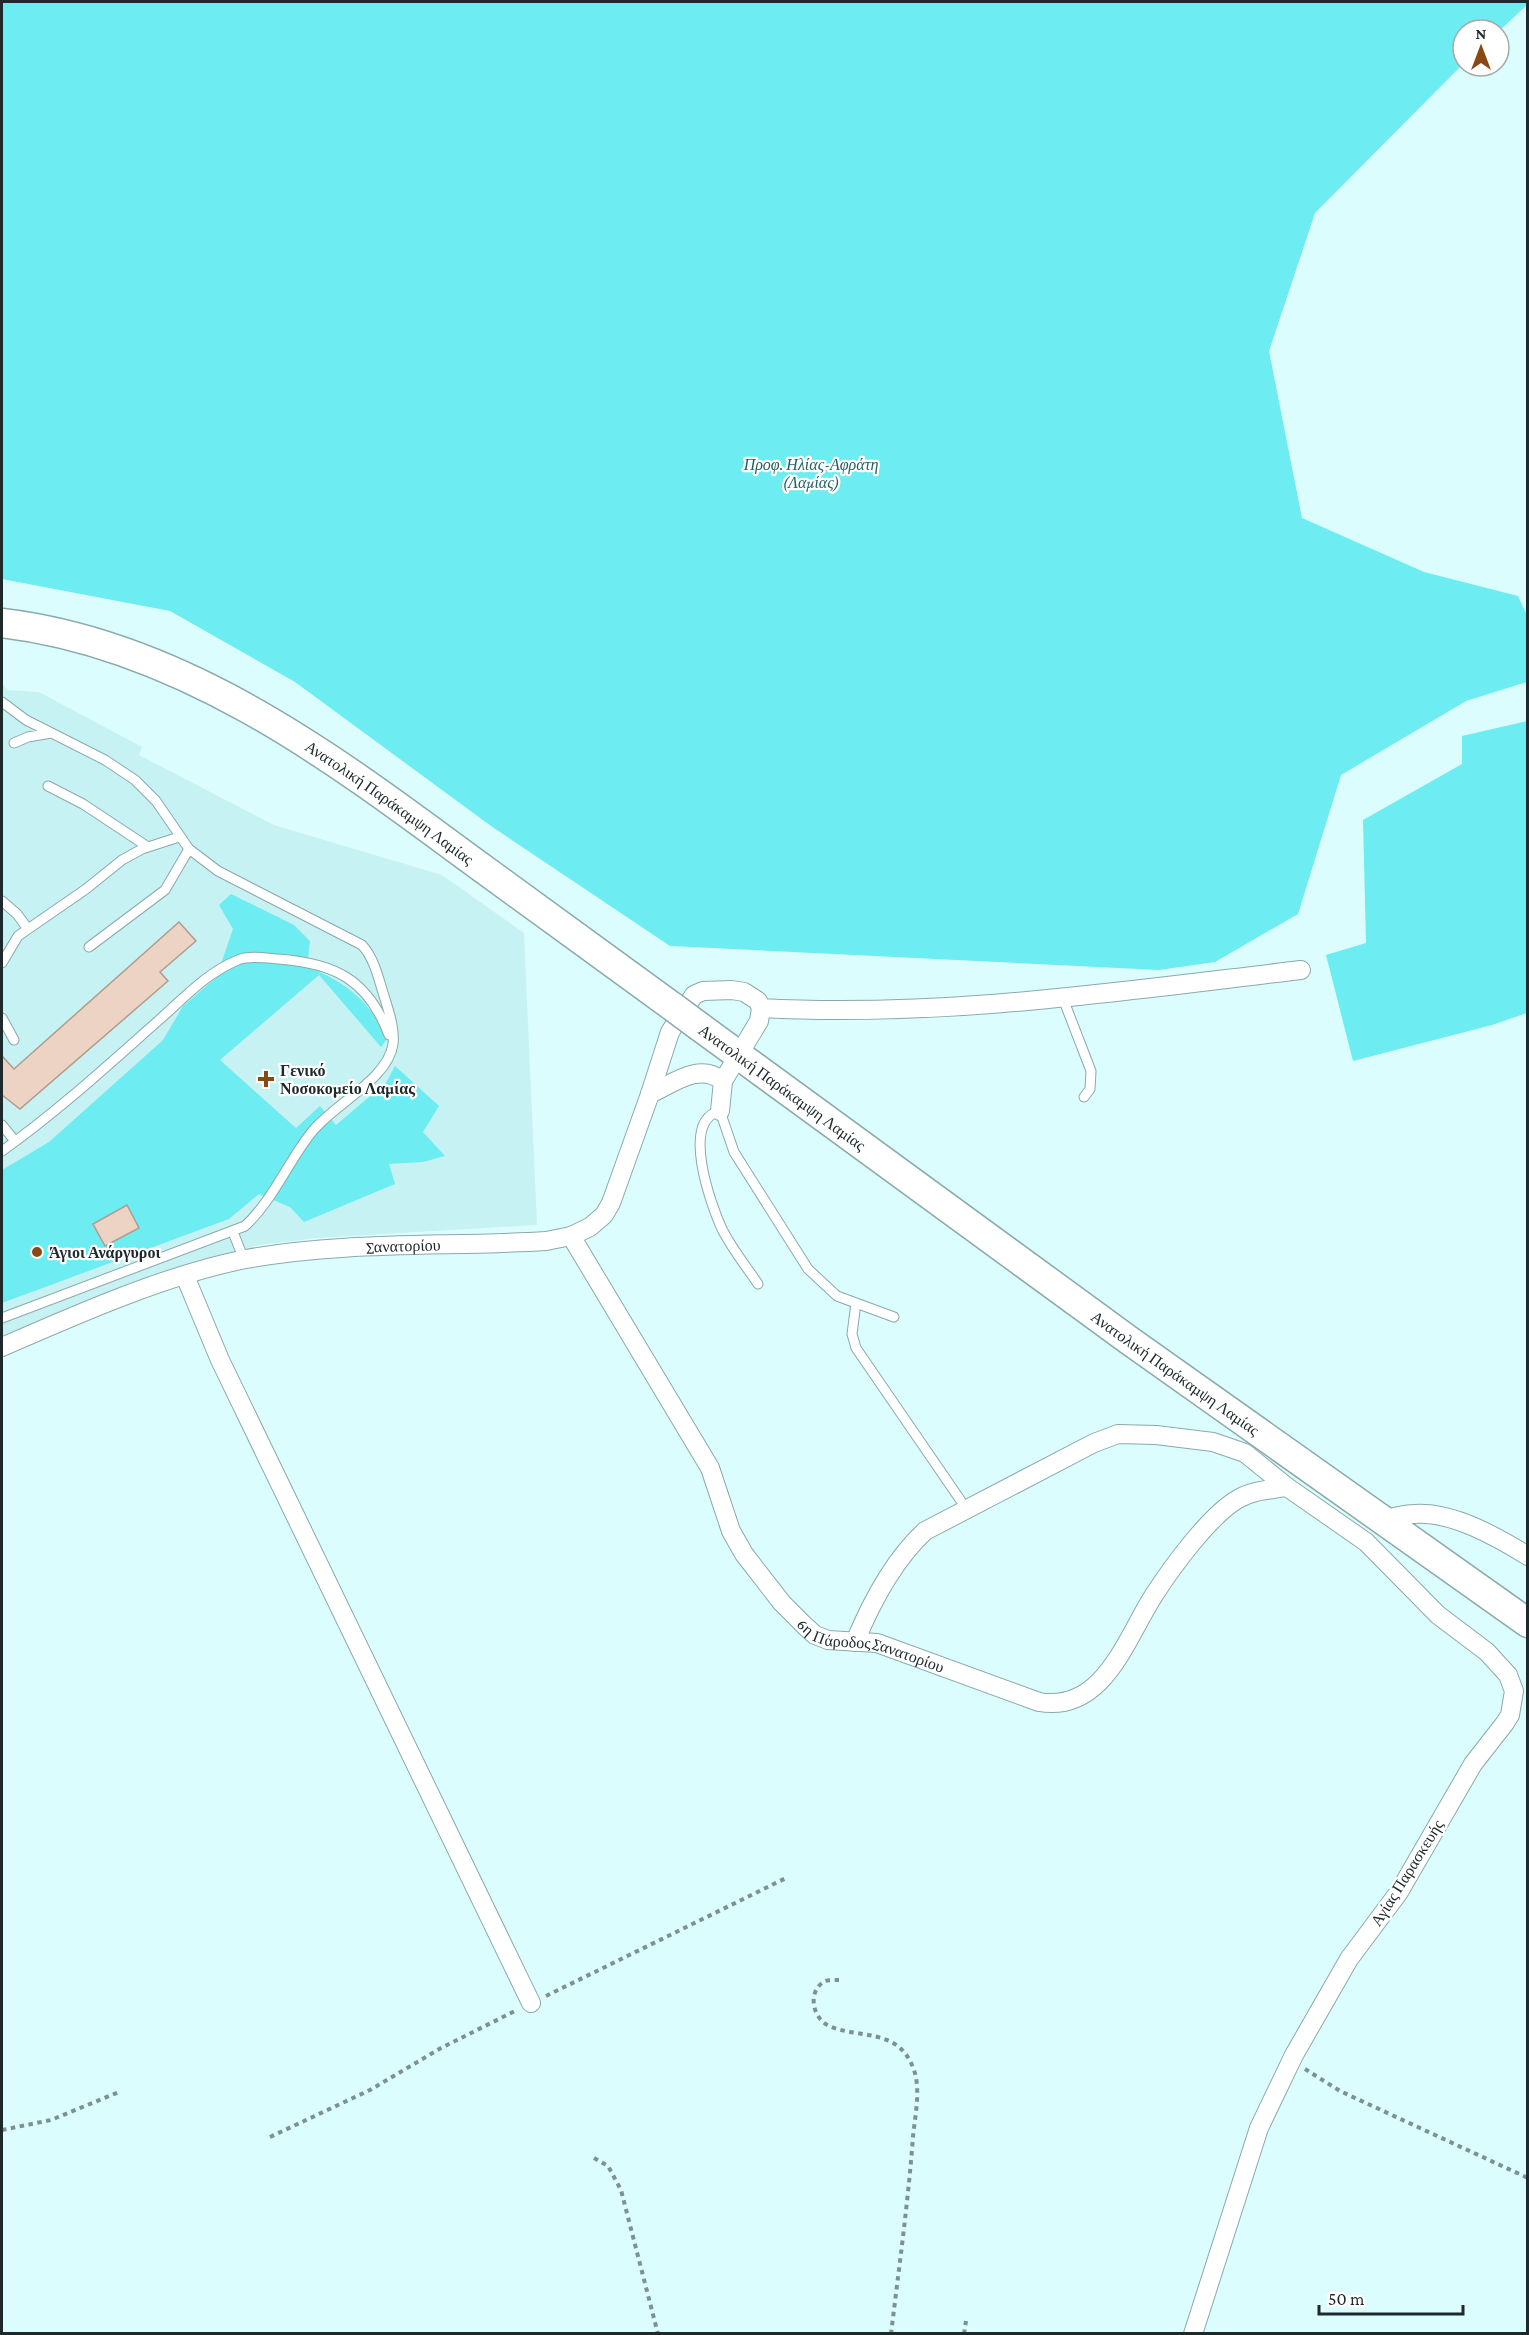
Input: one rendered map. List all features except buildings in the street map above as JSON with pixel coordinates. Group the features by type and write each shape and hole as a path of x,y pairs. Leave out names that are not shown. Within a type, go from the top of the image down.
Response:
{"main road":[{"name":"Ανατολική Παράκαμψη Λαμίας","path":"2,623 55,633 125,652 191,679 261,716 394,803 738,1055 1527,1623"}],"street":[{"path":"720,1112 723,1080 759,1022 761,1008 826,1012 902,1010 1198,984 1301,970"},
{"name":"Σανατορίου","path":"2,1347 185,1276 244,1260 342,1250 546,1241 571,1236 595,1223 611,1203 670,1032 694,995 714,990 744,992 758,1001 761,1008"},
{"path":"650,1094 702,1071 713,1073 723,1080"},
{"name":"6η Πάροδος Σανατορίου","path":"571,1236 710,1468 731,1531 744,1554 782,1603 810,1631 828,1640 877,1643 1039,1702 1056,1705 1069,1701 1108,1674 1163,1581 1222,1512 1247,1495 1291,1491"},
{"path":"185,1276 220,1360 531,2003"},
{"name":"Αγίας Παρασκευής","path":"855,1642 883,1587 909,1547 925,1531 1109,1437 1118,1434 1156,1435 1223,1444 1257,1460 1291,1491 1352,1530 1384,1557 1438,1615 1487,1652 1508,1675 1514,1691 1510,1715 1473,1764 1399,1892 1349,1959 1294,2055 1259,2128 1193,2334"},
{"path":"1291,1491 1311,1469"},
{"path":"1382,1520 1415,1514 1436,1516 1479,1531 1527,1556"}],"lane":[{"path":"2,702 26,720 105,760 135,780 156,801 189,849 218,871 362,945 372,962 390,1015 393,1046 389,1058 376,1074 317,1125 294,1155 255,1217 233,1232 2,1318"},
{"path":"14,743 28,736 51,733"},
{"path":"48,786 83,804 148,847"},
{"path":"2,963 12,943 28,929 86,889 122,860 148,847 179,837"},
{"path":"89,947 165,890 189,849"},
{"path":"2,901 17,914 28,929"},
{"path":"2,1151 202,980 240,959 301,961 331,967 355,982 385,1025 393,1046"},
{"path":"1062,996 1091,1071 1090,1089 1084,1097"},
{"path":"2,1018 14,1040"},
{"path":"758,1284 717,1218 701,1155 702,1124 710,1115 720,1112 734,1152 801,1260 837,1296 894,1317"},
{"path":"2,1125 15,1142"},
{"path":"233,1232 244,1260"},
{"path":"856,1303 852,1335 856,1348 961,1501"}],"path":[{"path":"839,1980 825,1981 815,1991 813,2008 819,2019 829,2026 889,2040 902,2049 912,2065 916,2080 912,2148 891,2334"},
{"path":"1294,2055 1304,2068 1340,2091 1527,2178"},
{"path":"2,2130 51,2120 119,2092"},
{"path":"594,2158 608,2166 621,2190 658,2334"},
{"path":"964,2334 966,2321"}],"shaded area":[{"name":"Γενικό Νοσοκομείο Λαμίας","path":"2,683 8,690 39,692 142,747 139,755 274,825 442,875 524,933 537,1225 317,1238 259,1245 171,1270 2,1339"}],"green space":[{"name":"Προφ. Ηλίας-Αφράτη (Λαμίας)","path":"2,2 1527,2 1527,5 1511,20 1511,18 1451,18 1451,76 1315,213 1269,351 1302,518 1424,572 1518,596 1527,615 1527,682 1466,701 1341,775 1298,914 1215,962 1159,970 670,946 491,826 295,682 170,611 2,579"},
{"path":"1527,721 1527,1013 1492,1025 1353,1061 1326,955 1366,943 1363,820 1462,764 1462,736"},
{"path":"231,894 294,925 310,941 307,967 333,979 365,1003 387,1039 381,1047 319,975 220,1060 296,1128 320,1106 336,1125 369,1097 382,1090 395,1066 439,1106 423,1132 445,1156 423,1162 389,1164 395,1184 304,1222 290,1207 259,1194 229,1219 2,1303 2,1170 49,1142 163,1040 183,1006 216,978 233,929 219,905"}],"place":[{"name":"Γενικό Νοσοκομείο Λαμίας","path":"266,1079"},
{"name":"Άγιοι Ανάργυροι","path":"37,1252"}]}
